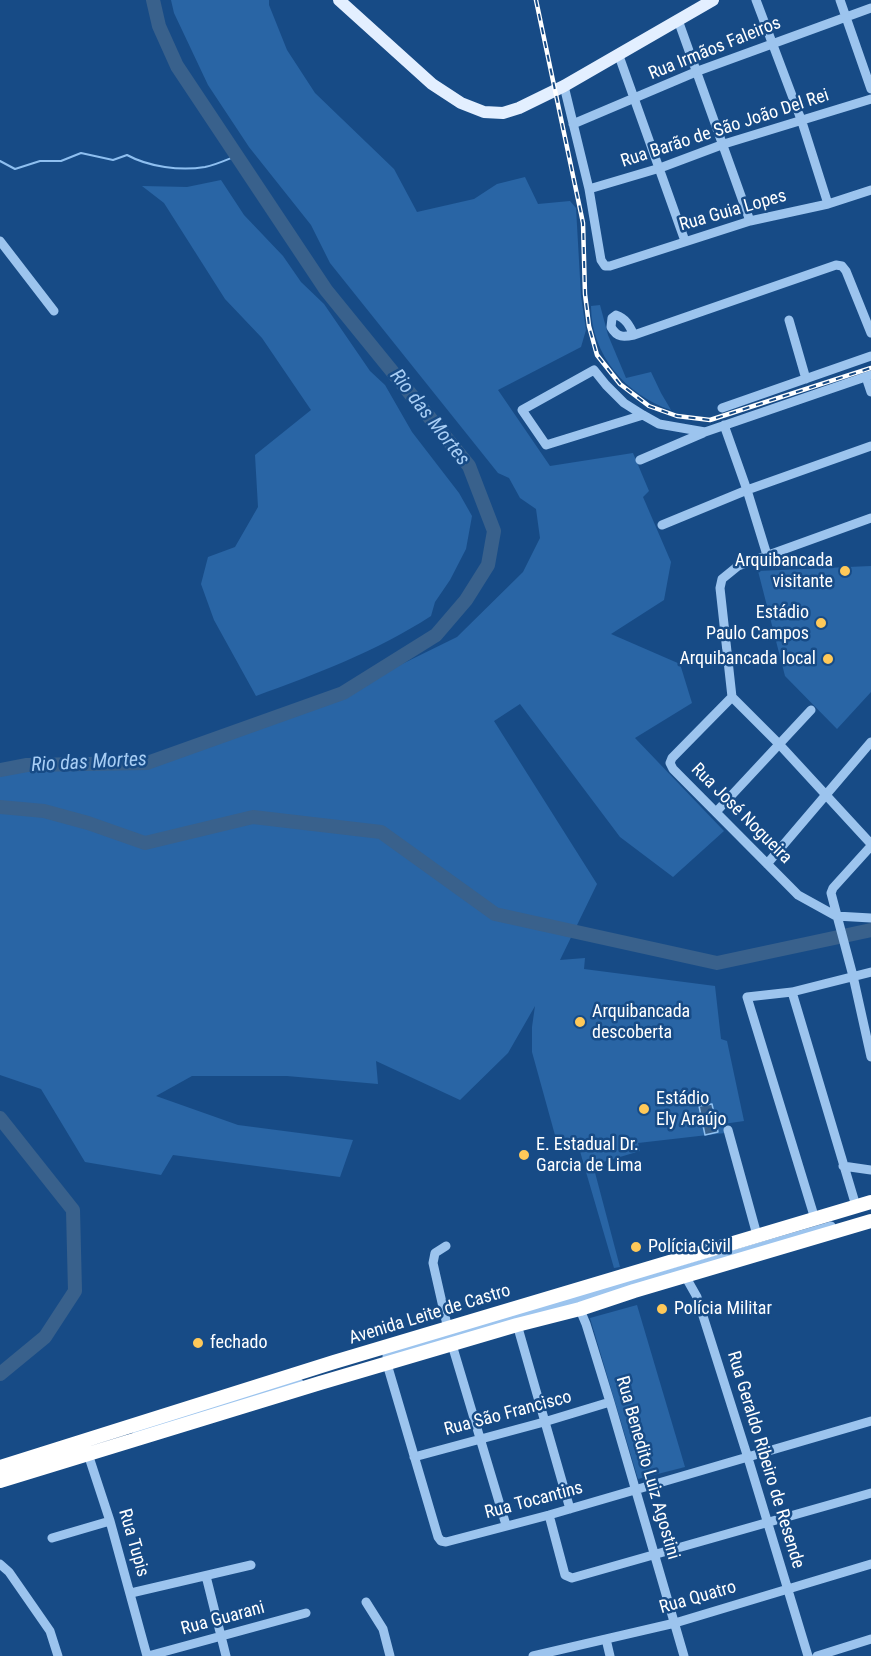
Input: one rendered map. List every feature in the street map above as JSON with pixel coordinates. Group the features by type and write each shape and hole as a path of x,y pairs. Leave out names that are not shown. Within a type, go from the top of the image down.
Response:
{"highway":[{"name":"Avenida Leite de Castro","path":"515,1317 576,1300 634,1291 679,1268 757,1235 871,1202"},
{"name":"Avenida Leite de Castro","path":"0,1481 84,1447 679,1268 871,1221"},
{"name":"Avenida Leite de Castro","path":"0,1467 84,1447 387,1364 450,1337"}],"main road":[{"path":"339,0 432,84 461,103 484,112 503,113 519,108 564,86 619,56 703,3"}],"street":[{"path":"756,0 802,122 828,204"},
{"path":"840,0 871,89"},
{"name":"Rua Irmãos Faleiros","path":"573,124 698,71 871,8"},
{"path":"678,20 750,221"},
{"path":"619,56 685,241"},
{"path":"564,86 589,189"},
{"name":"Rua Barão de São João Del Rei","path":"589,189 660,168 724,144 871,99"},
{"name":"Rua Guia Lopes","path":"589,189 601,260 605,266 750,221 828,204 871,190"},
{"path":"0,241 54,311"},
{"path":"634,335 836,265 842,266 846,271 871,333"},
{"path":"789,321 806,379"},
{"path":"722,408 871,356"},
{"path":"643,415 546,445 522,410 594,370 624,403 658,424 705,432"},
{"path":"640,460 724,425 868,376 871,392"},
{"path":"724,425 767,555"},
{"path":"662,525 747,490 871,446"},
{"path":"871,518 738,566 722,579 720,588 732,697 779,744 871,845 833,888 831,900 852,972 871,1057"},
{"name":"Rua José Nogueira","path":"732,697 672,758 670,763 673,769 798,895 836,916"},
{"path":"716,812 811,710"},
{"path":"767,864 871,741"},
{"path":"836,916 871,918"},
{"path":"815,1218 747,997 792,992 852,972 871,972"},
{"path":"792,992 856,1206"},
{"path":"728,1130 757,1235"},
{"path":"843,1166 871,1170"},
{"path":"679,1268 871,1215"},
{"path":"446,1246 435,1253 433,1263 450,1337 506,1525"},
{"name":"Rua Geraldo Ribeiro de Resende","path":"679,1268 697,1297 808,1656"},
{"name":"Rua Benedito Luiz Agostini","path":"576,1300 586,1324 610,1402 684,1656"},
{"path":"515,1317 570,1509"},
{"path":"387,1364 414,1456"},
{"name":"Rua São Francisco","path":"414,1456 610,1402"},
{"name":"Rua Tocantins","path":"414,1456 438,1538 446,1542 549,1515 871,1421"},
{"path":"0,1473 84,1447"},
{"name":"Rua Tupis","path":"84,1447 110,1521 147,1656"},
{"path":"549,1515 568,1577 572,1578 871,1493"},
{"path":"52,1538 110,1521"},
{"path":"0,1564 9,1572 50,1631 58,1656"},
{"name":"Rua Quatro","path":"533,1656 675,1623 871,1564"},
{"path":"131,1593 251,1565"},
{"path":"206,1576 226,1656"},
{"path":"366,1602 383,1629 390,1656"},
{"name":"Rua Guarani","path":"147,1656 306,1613"},
{"path":"606,1639 610,1656"},
{"path":"818,1656 871,1639"}],"shaded area":[{"path":"171,0 269,0 287,50 315,93 394,169 417,212 474,199 497,184 525,177 538,204 570,201 576,208 581,296 586,330 581,347 498,390 550,466 633,453 649,491 643,497 671,562 664,600 611,634 680,664 692,703 635,738 724,831 673,877 620,837 520,704 494,721 597,884 560,960 585,958 584,969 715,986 721,1039 727,1041 744,1121 723,1124 725,1133 638,1143 640,1151 593,1165 620,1267 614,1268 577,1141 558,1146 532,1052 535,1006 508,1053 460,1100 376,1061 378,1084 287,1076 192,1076 156,1096 238,1125 353,1140 340,1177 173,1155 161,1175 85,1162 41,1089 0,1075 0,777 27,765 147,763 343,693 457,637 523,572 540,538 536,509 520,498 509,478 498,473 330,263 311,225 249,147 208,85 174,13"},
{"path":"221,180 244,215 283,256 301,282 324,304 370,371 385,385 412,432 459,493 472,516 466,549 450,580 435,602 431,616 368,651 256,696 214,620 201,584 208,557 235,547 258,507 255,455 311,410 262,338 225,299 164,203 142,186 187,187"},
{"path":"600,305 608,335 626,378 651,372 671,410 640,394 614,371 597,341 593,324 591,306"},
{"name":"Estádio Paulo Campos","path":"871,566 871,692 837,729 785,676 758,571"},
{"path":"712,1104 718,1132 705,1135 699,1106"},
{"path":"637,1305 685,1467 638,1479 590,1318"}],"waterway":[{"name":"Rio das Mortes","path":"0,770 27,765 147,763 343,693 436,635 466,600 488,565 494,531 469,466 326,290 177,66 159,26 153,0"},
{"path":"0,161 15,169 40,161 61,161 81,153 113,160 127,155 165,167 195,168 209,166 236,156"},
{"path":"0,807 44,811 88,823 145,843 253,817 381,832 495,914 717,963 871,930"},
{"name":"Rio das Mortes","path":"0,1118 73,1210 75,1291 45,1337 0,1374"}],"railway":[{"path":"536,0 583,223 585,294 589,326 597,355 620,384 649,406 677,416 710,420 871,368"}],"place":[{"name":"Arquibancada visitante","path":"845,571"},
{"name":"Estádio Paulo Campos","path":"821,623"},
{"name":"Arquibancada local","path":"828,659"},
{"name":"Arquibancada descoberta","path":"580,1022"},
{"name":"Estádio Ely Araújo","path":"644,1109"},
{"name":"E. Estadual Dr. Garcia de Lima","path":"524,1155"},
{"name":"Polícia Civil","path":"636,1247"},
{"name":"Polícia Militar","path":"662,1309"},
{"name":"fechado","path":"198,1343"}]}
